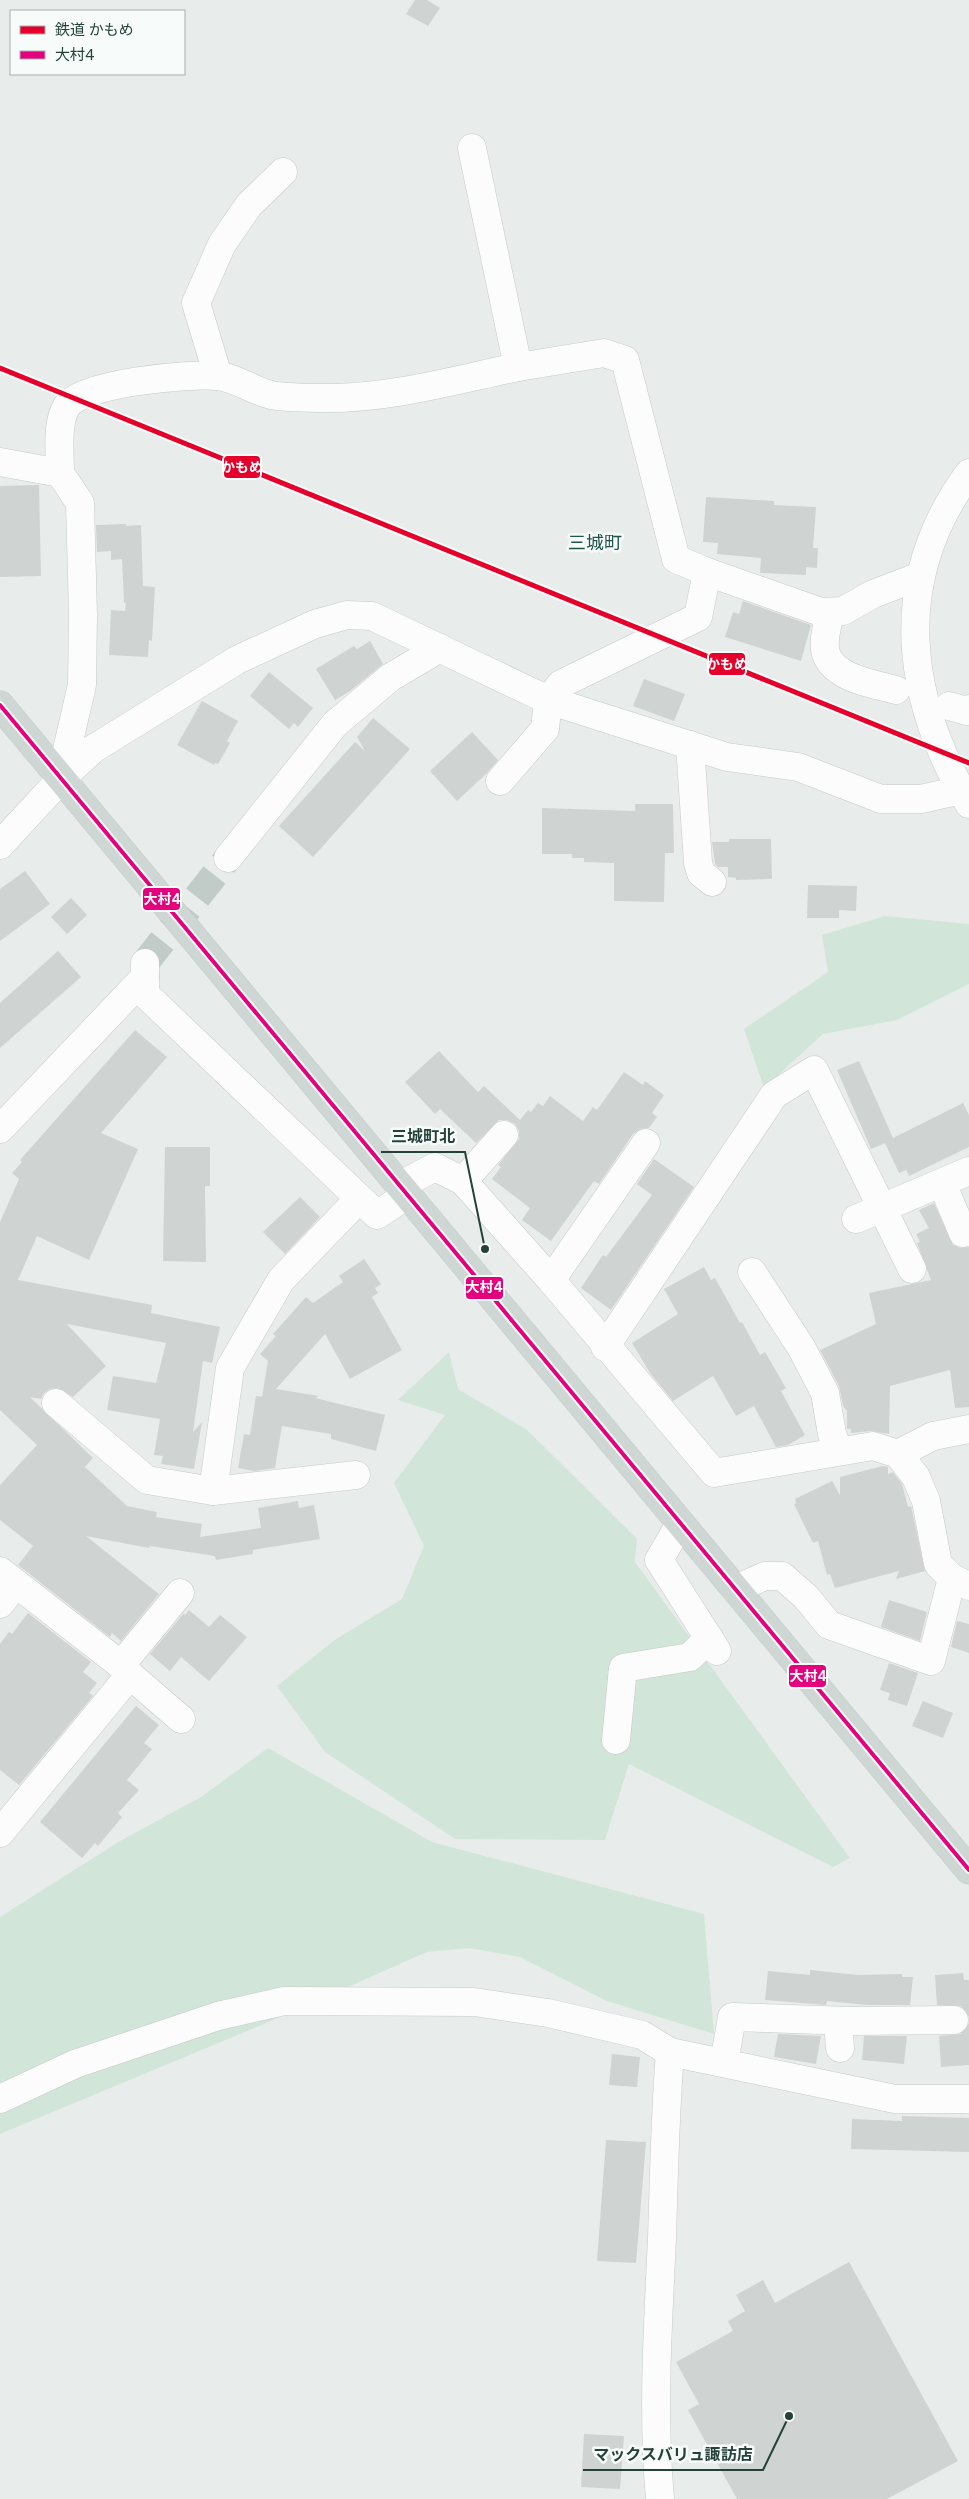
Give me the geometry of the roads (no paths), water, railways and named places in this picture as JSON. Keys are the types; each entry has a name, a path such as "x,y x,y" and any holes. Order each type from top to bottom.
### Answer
{"main road":[{"path":"0,705 60,780 969,1870"}],"street":[{"path":"472,148 518,367"},
{"path":"218,376 196,304 222,244 249,205 283,172"},
{"path":"60,780 82,685 80,503 60,473 62,422 68,405 82,395 97,390 159,378 218,376 271,395 327,398 383,395 518,367 604,353 625,360 676,559 707,572 821,612 843,611 873,594 920,576"},
{"path":"0,462 60,473"},
{"path":"0,845 60,780 93,749 237,660 315,624 347,615 372,616 548,700 727,757 798,768 881,799 965,797 935,738 922,695 916,657 920,576 935,529 969,473"},
{"path":"500,781 545,729 548,700 561,684 698,617 707,572"},
{"path":"830,612 825,639 826,654 833,664 849,676 896,690"},
{"path":"228,858 335,724 391,677 440,648"},
{"path":"690,745 698,863 701,873 712,882"},
{"path":"0,1128 146,970 145,994 377,1216 403,1191 435,1167 463,1181 551,1280 605,1347 714,1473 873,1446 898,1454 916,1477 926,1501 938,1564 960,1582 931,1660 829,1624 806,1597 782,1576 765,1576 735,1589"},
{"path":"605,1347 774,1095 814,1070 912,1269"},
{"path":"463,1181 504,1135"},
{"path":"551,1280 646,1143"},
{"path":"856,1219 969,1171"},
{"path":"942,1183 963,1233"},
{"path":"213,1491 230,1368 282,1280 359,1198"},
{"path":"752,1272 801,1347 825,1392 832,1434 839,1451"},
{"path":"56,1403 147,1480 213,1491 356,1475"},
{"path":"898,1454 933,1436 969,1429"},
{"path":"616,1740 623,1668 690,1657 713,1644 659,1560 680,1524"},
{"path":"5,1586 126,1670 182,1719"},
{"path":"0,1833 126,1670 180,1593"},
{"path":"0,2099 75,2064 218,2016 284,2001 474,2002 548,2013 642,2035 670,2052 895,2099 969,2099"},
{"path":"724,2062 732,2017 839,2034 954,2020"},
{"path":"660,2499 656,2456 658,2314 664,2125 670,2052"}],"tunnel":[{"path":"145,963 228,858"}],"rail line":[{"name":"かもめ","path":"0,368 969,763"}],"place":[{"name":"三城町北","path":"485,1249"},
{"name":"マックスバリュ諏訪店","path":"789,2416"}],"district":[{"name":"三城町","path":"595,542"}]}
